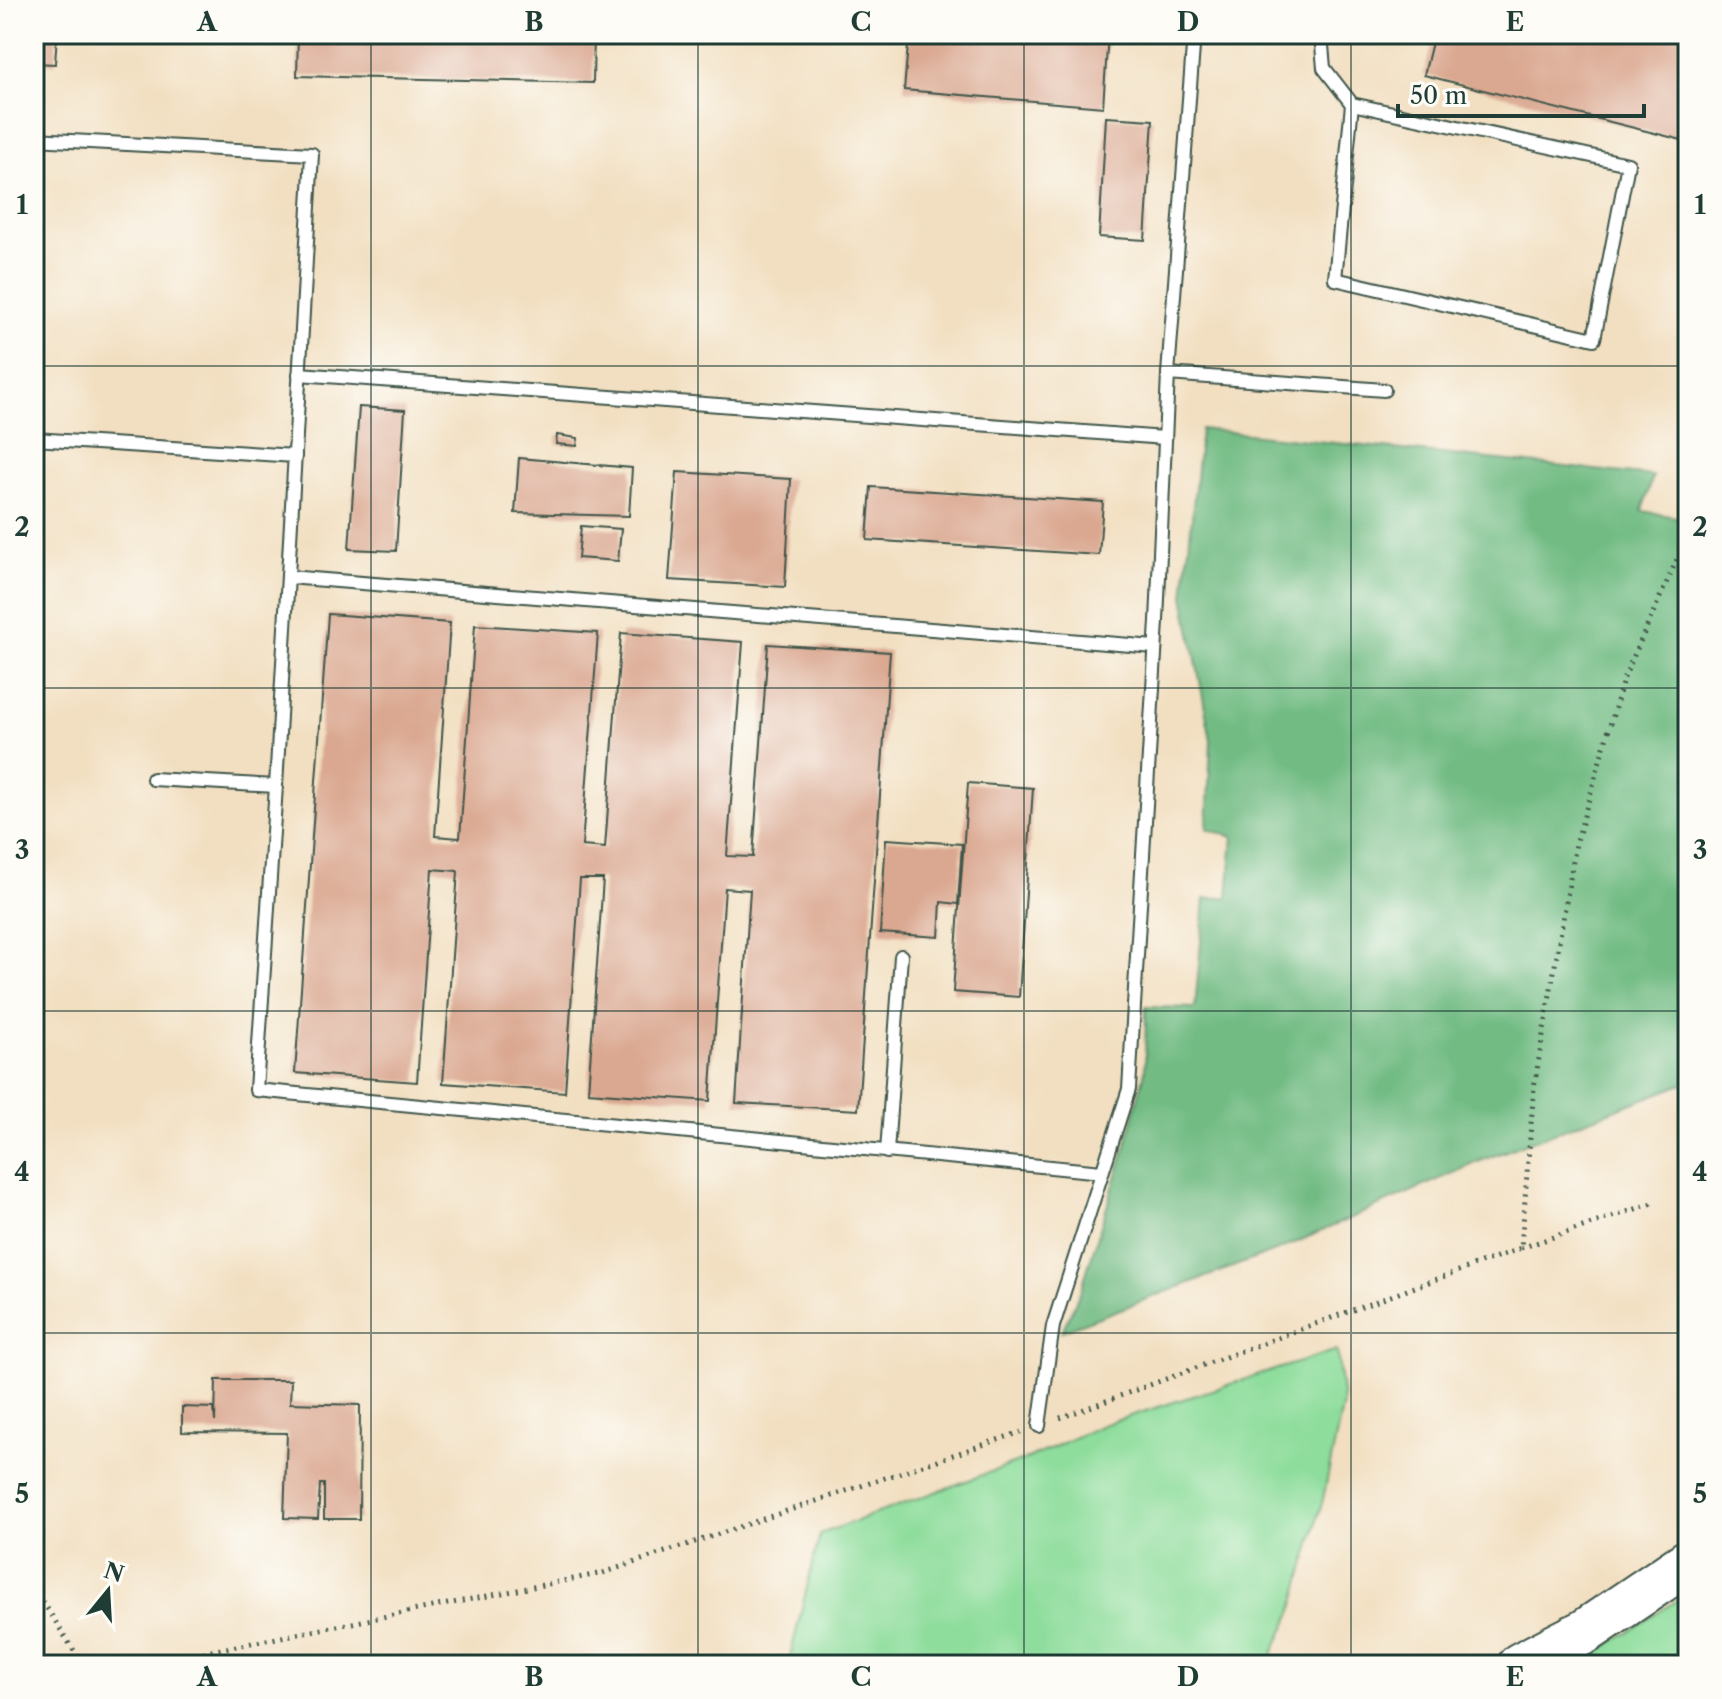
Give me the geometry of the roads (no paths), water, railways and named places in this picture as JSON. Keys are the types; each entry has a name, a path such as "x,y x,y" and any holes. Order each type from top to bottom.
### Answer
{"highway":[{"path":"1520,1665 1586,1631 1688,1562"}],"lane":[{"path":"1039,1426 1053,1326 1129,1089 1168,374 1194,34"},
{"path":"1321,34 1324,68 1352,104 1628,164 1594,339 1335,279 1352,104"},
{"path":"34,139 312,154 256,1090 1102,1172"},
{"path":"299,374 1165,438"},
{"path":"1168,374 1384,390"},
{"path":"34,439 295,456"},
{"path":"288,577 1155,647"},
{"path":"153,779 276,786"},
{"path":"887,1152 901,956"}]}
